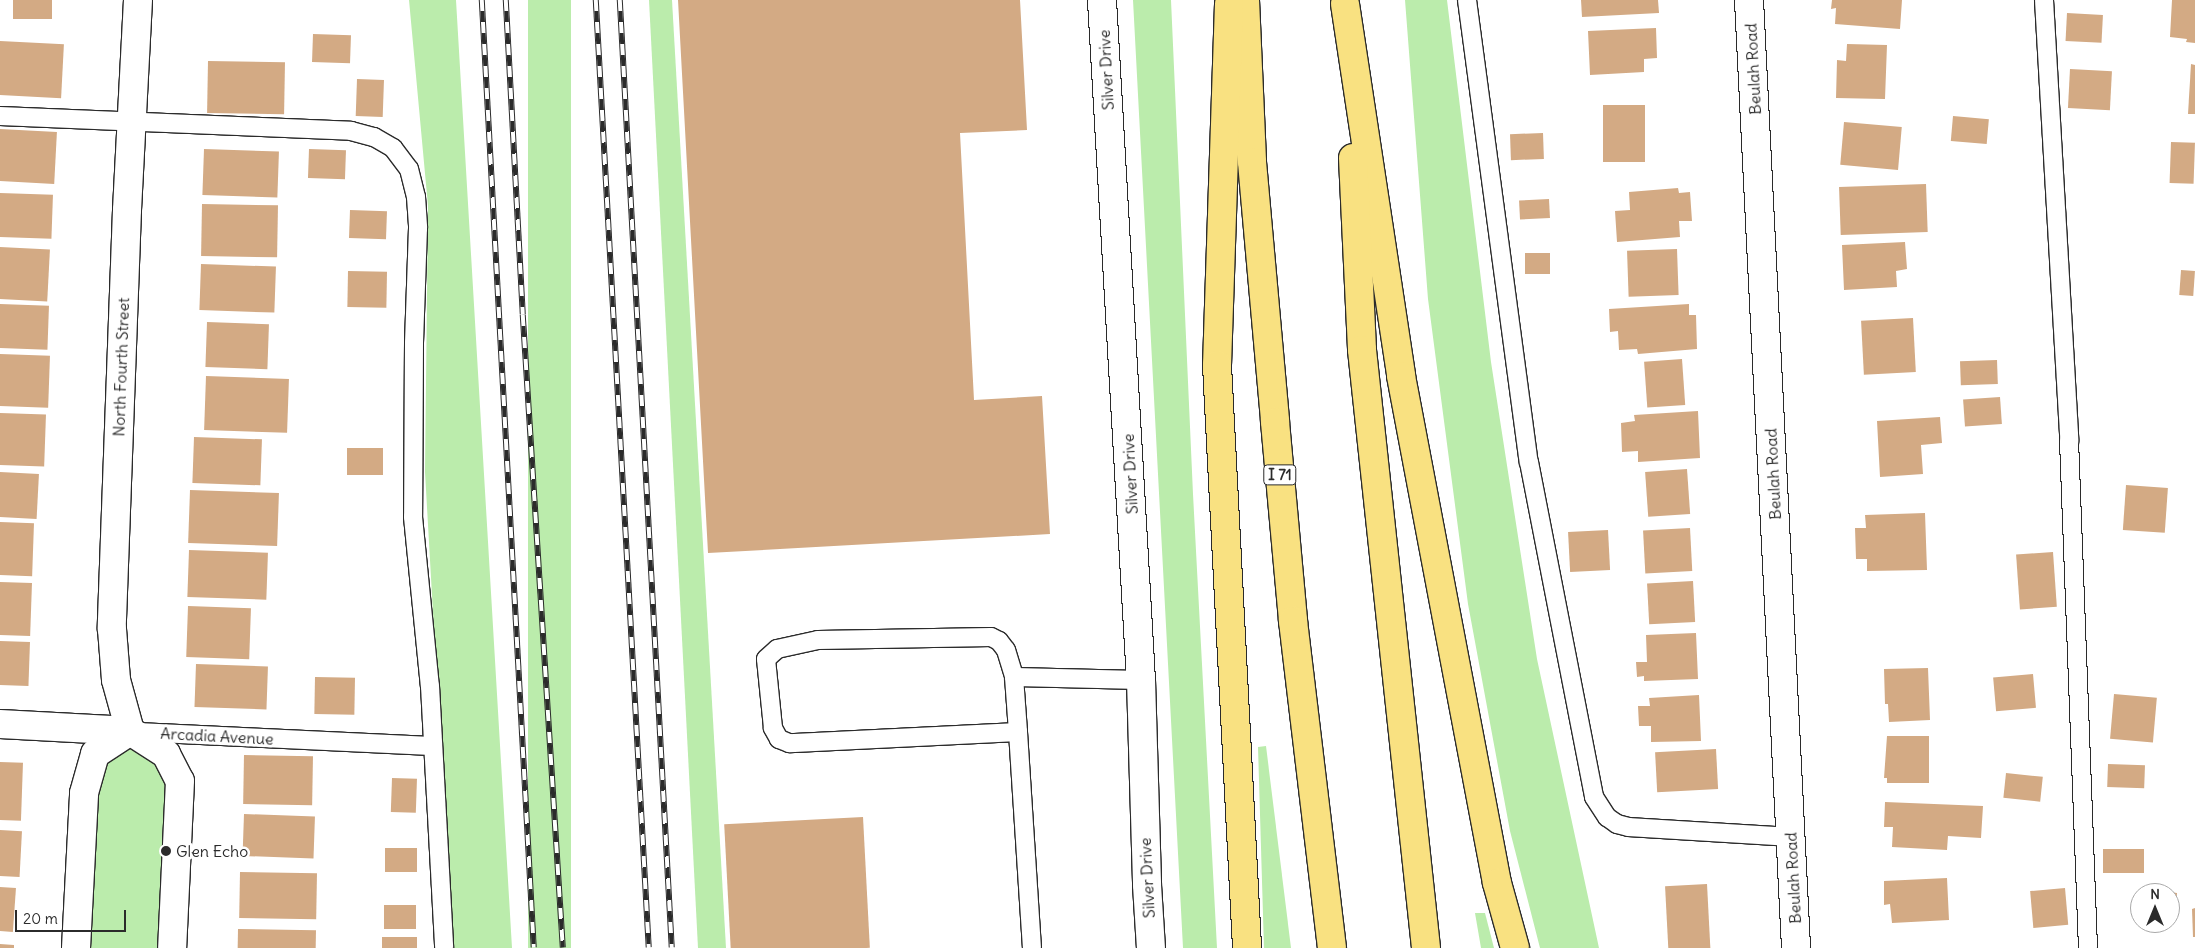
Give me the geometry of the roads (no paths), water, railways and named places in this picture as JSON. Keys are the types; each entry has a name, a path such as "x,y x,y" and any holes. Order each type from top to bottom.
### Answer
{"highway":[{"path":"1229,0 1217,365 1247,948"},
{"name":"I 71","path":"1245,0 1252,162 1293,621 1332,948"},
{"path":"1345,2 1362,350 1426,948"},
{"path":"1345,2 1402,376 1497,883 1515,948"}],"street":[{"name":"North Fourth Street","path":"130,731 116,680 112,629 131,122 138,0"},
{"name":"Silver Drive","path":"1102,0 1141,680 1146,885 1151,948"},
{"name":"Beulah Road","path":"1749,0 1796,948"},
{"name":"Arcadia Avenue","path":"0,724 130,731"},
{"path":"76,948 84,793 95,754 130,731 166,754 180,781 172,948"}],"lane":[{"path":"1468,0 1529,462 1594,797 1607,817 1617,824 1629,827 1791,837"},
{"path":"2044,0 2069,440 2088,948"},
{"path":"0,116 351,131 374,137 394,148 409,169 416,197 418,228 414,343 413,517 430,686 444,948"},
{"path":"1018,732 789,743 779,739 773,728 766,659 777,649 818,640 991,637 999,641 1006,650 1014,677 1018,732 1032,948"},
{"path":"1014,677 1141,680"},
{"name":"Arcadia Avenue","path":"130,731 433,746"}],"railway":[{"path":"482,0 534,948"},
{"path":"506,0 523,315 563,948"},
{"path":"596,0 649,948"},
{"path":"620,0 672,948"}],"place":[{"name":"Glen Echo","path":"166,851"}]}
